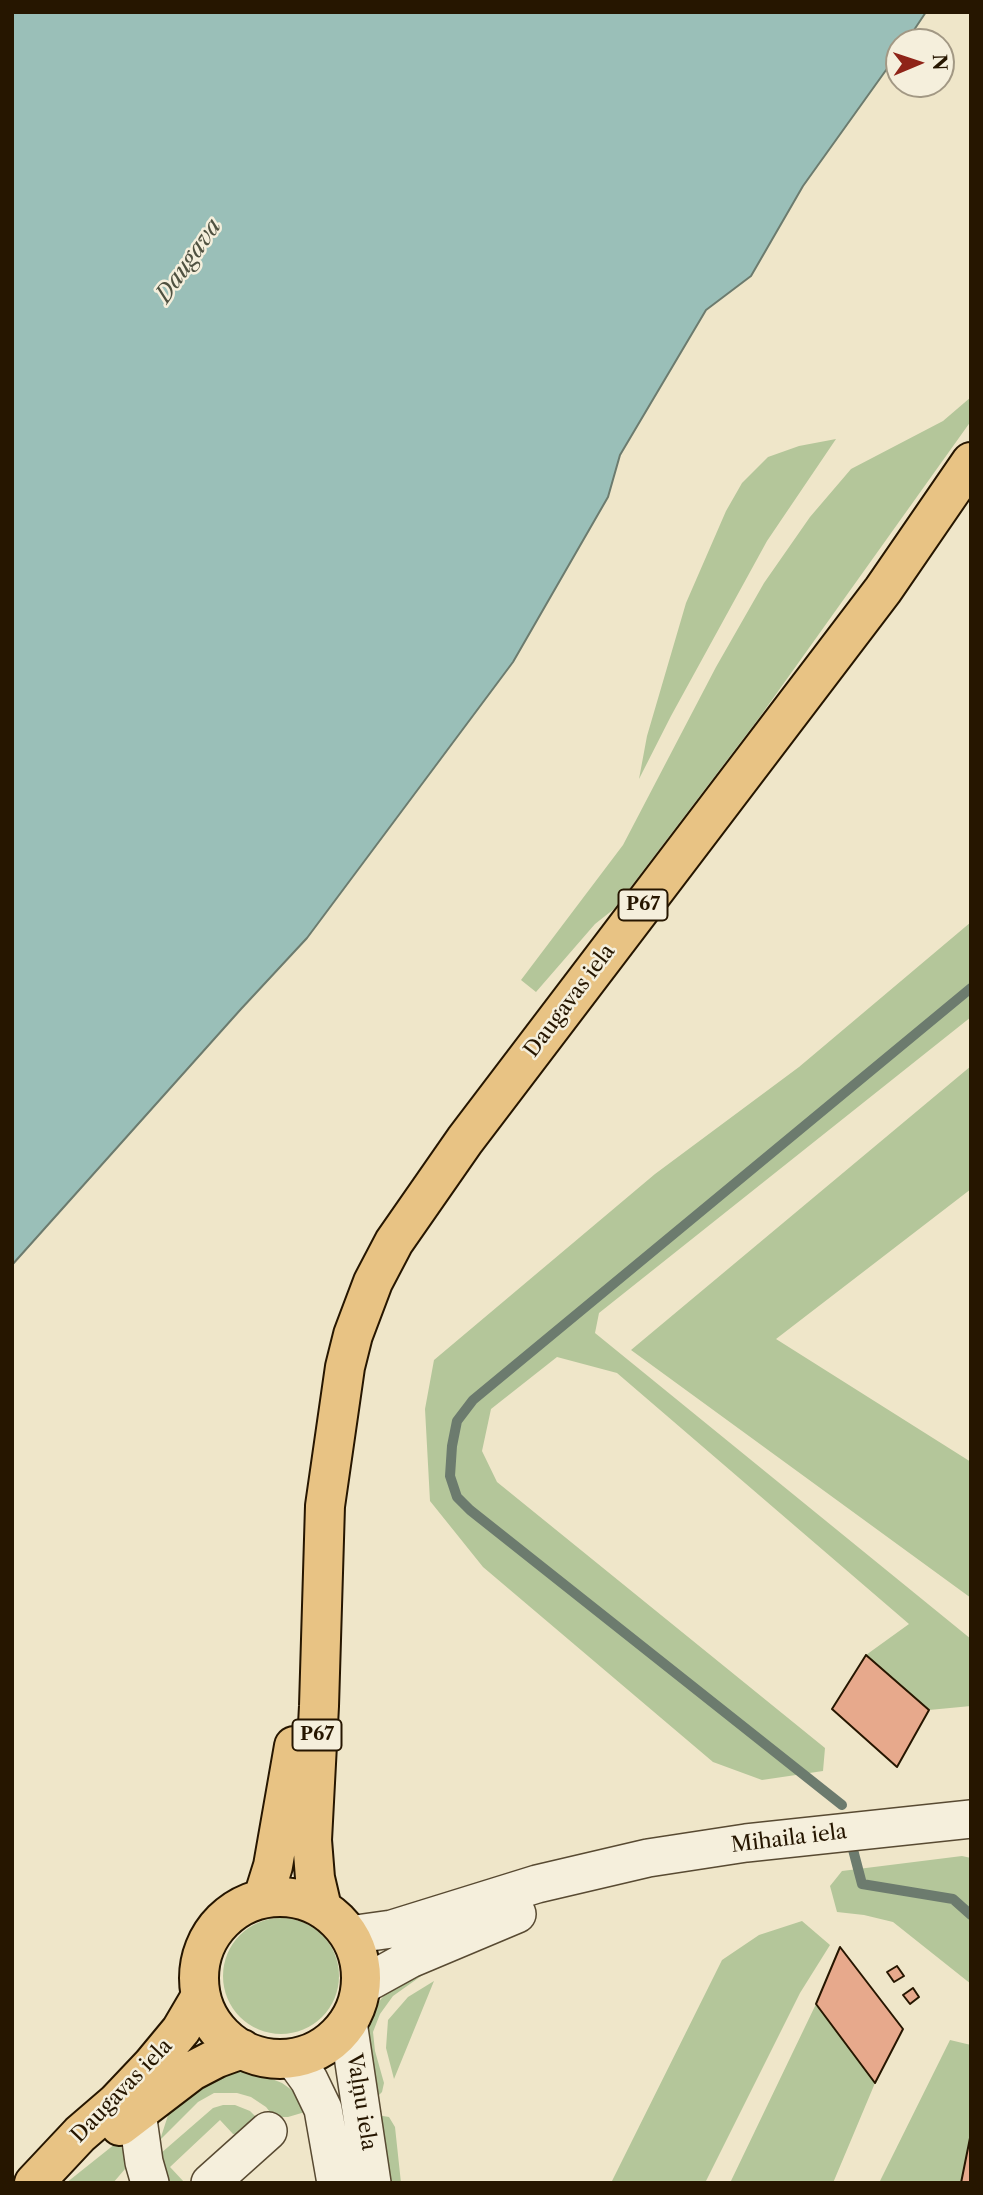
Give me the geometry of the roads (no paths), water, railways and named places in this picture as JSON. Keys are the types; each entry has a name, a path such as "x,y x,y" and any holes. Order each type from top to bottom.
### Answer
{"main road":[{"name":"Daugavas iela","path":"322,1908 314,1878 312,1840 325,1506 345,1367 362,1308 394,1242 464,1140 883,590 971,462"},
{"name":"Daugavas iela","path":"264,1898 274,1866 285,1805 322,1561"},
{"path":"264,1898 294,1898 322,1908 340,1923 349,1935 360,1963 361,1986 356,2008 348,2022 328,2044 308,2054 270,2059 242,2049 223,2036 213,2024 201,1996 200,1966 210,1937 224,1919 236,1910 264,1898"},
{"name":"Daugavas iela","path":"35,2182 80,2134 116,2103 152,2065 181,2030 201,1996"},
{"name":"Daugavas iela","path":"35,2182 101,2140 192,2071 242,2049"}],"street":[{"name":"Mihaila iela","path":"349,1935 392,1929 537,1884 648,1858 746,1843 971,1819"},
{"name":"Mihaila iela","path":"361,1986 410,1959 530,1908 609,1869"},
{"name":"Vaļņu iela","path":"348,2022 372,2183"},
{"name":"Vaļņu iela","path":"293,2058 309,2080 323,2109 336,2183"},
{"path":"138,2112 144,2162 150,2183"},
{"path":"210,2183 268,2131"}],"water":[{"name":"Daugava","path":"12,12 926,12 915,28 885,28 885,72 803,186 751,276 706,310 620,455 608,497 513,662 307,938 12,1265"}],"waterway":[{"path":"842,1805 470,1510 457,1497 450,1476 452,1446 457,1421 473,1400 971,988"},
{"path":"851,1842 862,1884 953,1899 971,1915"}]}
